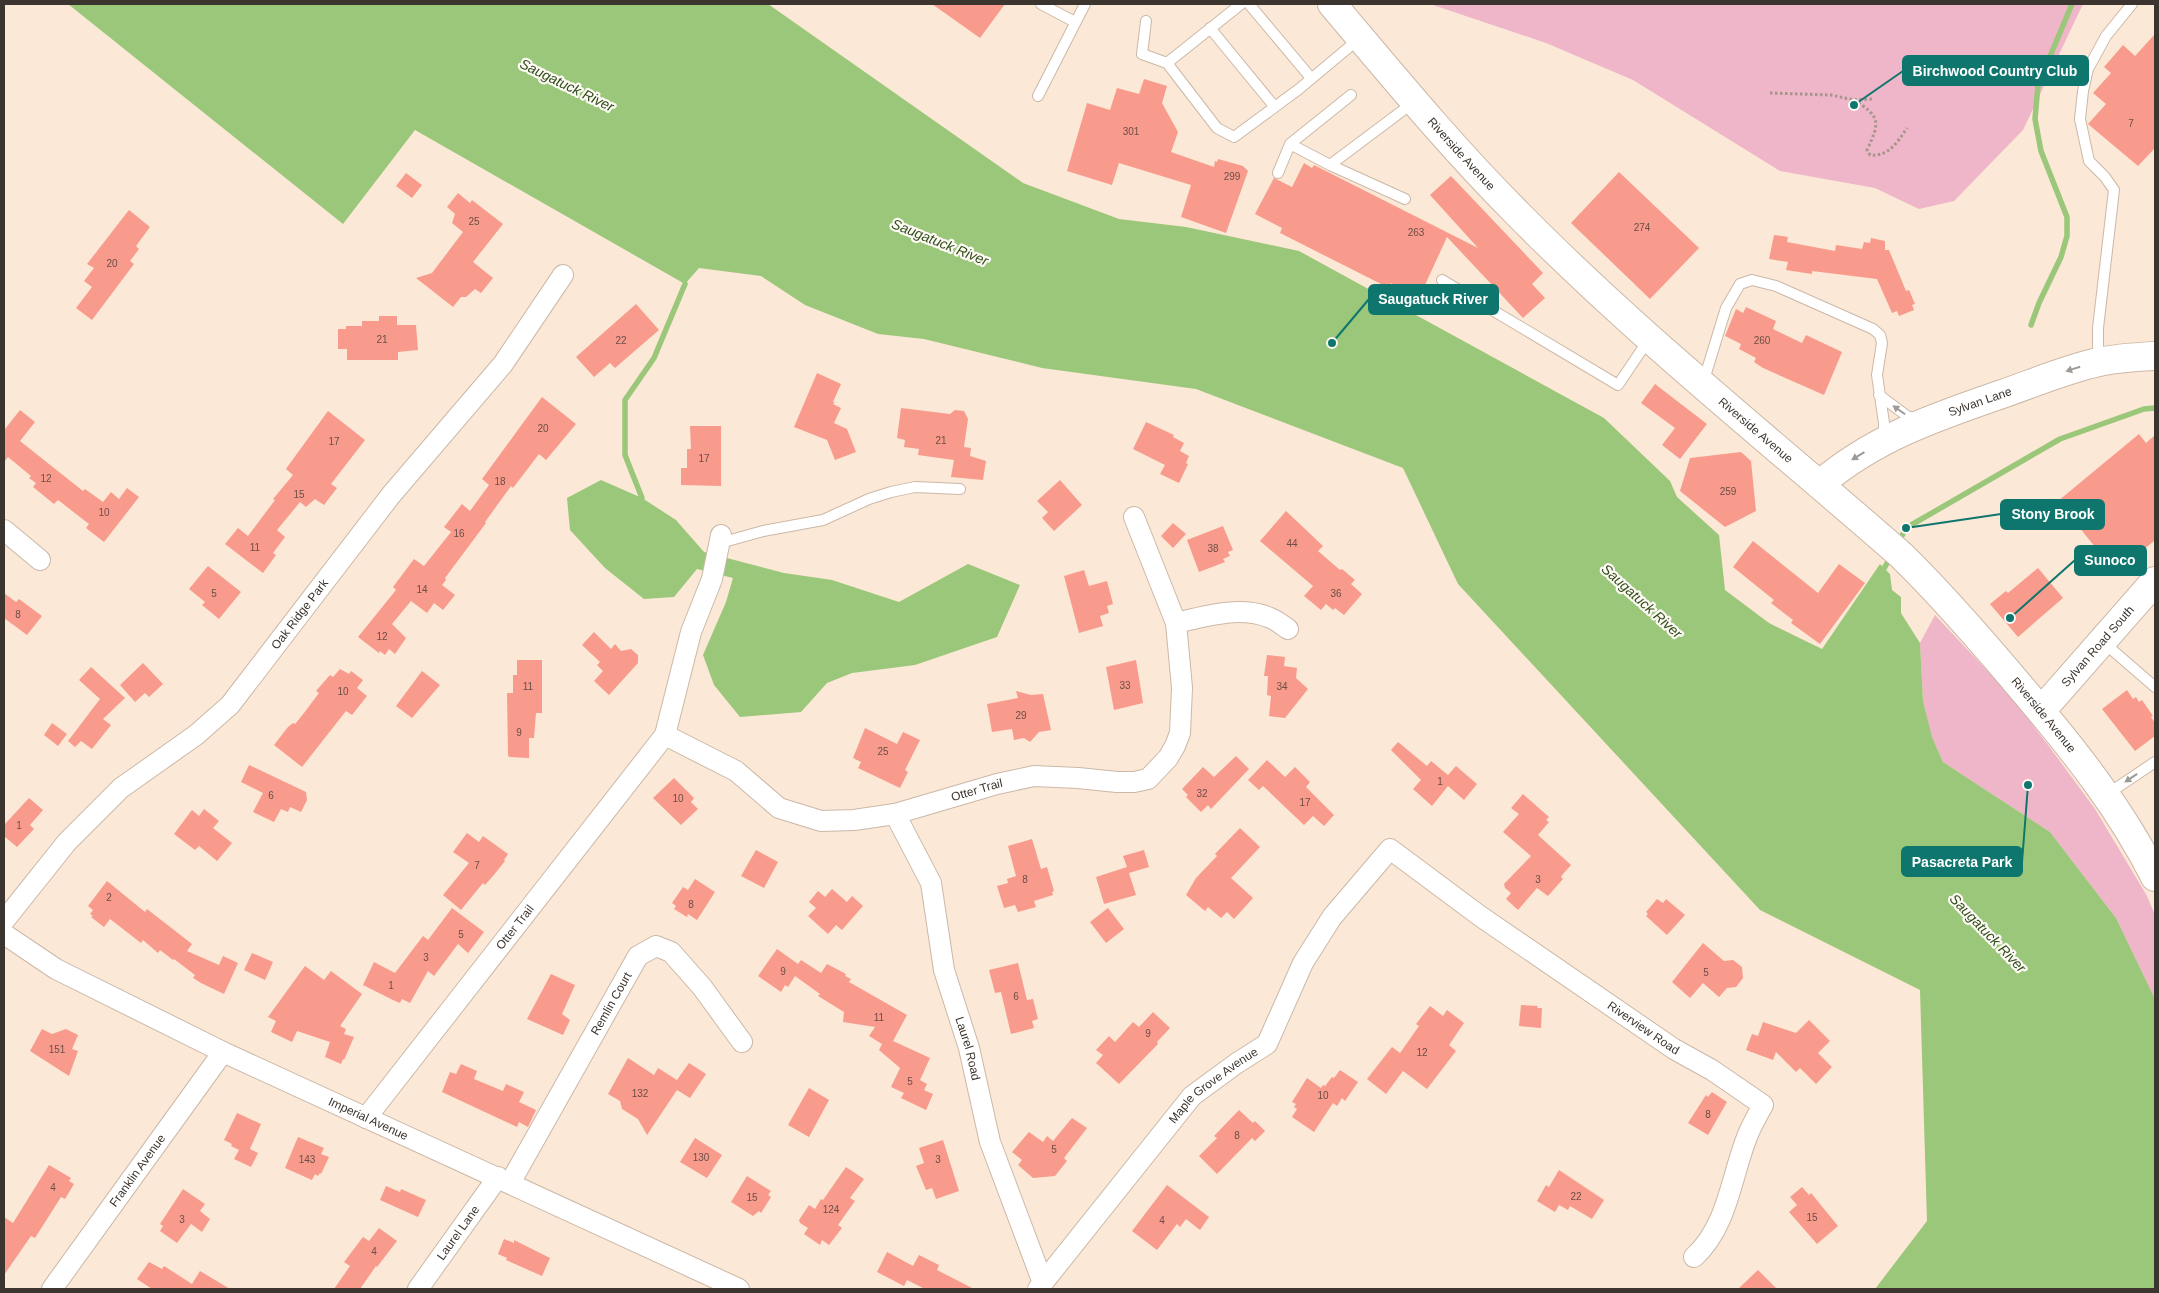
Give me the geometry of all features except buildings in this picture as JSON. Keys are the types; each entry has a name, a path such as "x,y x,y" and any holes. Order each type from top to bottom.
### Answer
{"main road":[{"name":"Riverside Avenue","path":"1332,4 1415,102 1518,214 1650,338 1894,550 1965,622 2041,711 2106,794 2155,878"},
{"name":"Sylvan Lane","path":"1820,484 1842,466 1884,440 1923,422 2056,374 2098,362 2155,356"},
{"name":"Sylvan Road South","path":"2041,711 2155,581"}],"street":[{"name":"Oak Ridge Park","path":"4,921 66,842 121,788 196,735 230,705 391,495 503,364 563,275"},
{"name":"Otter Trail","path":"665,735 736,771 779,808 821,821 854,820 894,814 997,784 1034,776 1117,782 1134,782 1148,779 1168,758 1180,733 1182,688 1176,623 1134,517"},
{"path":"4,530 40,560"},
{"name":"Otter Trail","path":"366,1118 665,735 692,632 712,579 721,539"},
{"path":"1176,623 1219,613 1250,613 1270,617 1288,630"},
{"name":"Laurel Road","path":"894,814 930,883 944,970 969,1048 990,1142 1040,1286"},
{"name":"Maple Grove Avenue","path":"1040,1286 1192,1096 1267,1044 1303,963 1332,917 1390,849"},
{"name":"Riverview Road","path":"1390,849 1480,916 1674,1049 1712,1070 1762,1105 1748,1133 1726,1202 1712,1236 1706,1247 1694,1257"},
{"name":"Imperial Avenue","path":"4,934 56,969 223,1052 739,1289"},
{"name":"Remlin Court","path":"504,1180 638,956 656,946 671,952 702,987 742,1042"},
{"name":"Franklin Avenue","path":"52,1289 223,1052"},
{"name":"Laurel Lane","path":"418,1289 504,1180"}],"lane":[{"path":"1041,4 1075,22"},
{"path":"1038,96 1085,4"},
{"path":"1167,62 1241,4"},
{"path":"1249,4 1311,78"},
{"path":"2098,362 2098,320 2114,190 2105,177 2089,161 2080,119 2082,91 2088,69 2106,36 2132,4"},
{"path":"1146,21 1142,54 1167,62 1217,128 1234,137 1360,38"},
{"path":"1210,28 1274,106"},
{"path":"1278,174 1290,144 1350,95"},
{"path":"1330,165 1415,102"},
{"path":"1290,144 1330,165 1405,199"},
{"path":"1442,280 1618,385 1650,338"},
{"path":"1703,384 1726,308 1740,284 1752,280 1776,286 1873,329 1880,334 1882,343 1878,375 1884,423 1884,440"},
{"path":"1879,395 1907,416 1923,422"},
{"path":"721,539 823,520 869,499 891,492 916,488 960,489"},
{"path":"2102,641 2155,687"},
{"path":"2106,794 2155,762"}],"path":[{"path":"1770,93 1831,95 1854,100 1873,99"},
{"path":"1854,100 1876,116 1878,124 1867,150 1870,155 1879,156 1886,153 1907,128"}],"shaded area":[{"path":"1430,4 2083,4 2023,130 1954,201 1919,209 1875,188 1780,171 1633,80 1546,43"},
{"path":"1935,615 2008,693 2051,749 2095,809 2147,896 2155,915 2155,999 2116,918 2050,832 1943,762 1931,735 1923,701 1920,643"}],"water":[{"path":"68,4 768,4 1023,183 1119,219 1186,227 1299,251 1604,418 1670,481 1677,497 1719,535 1725,590 1769,623 1822,649 1880,564 1890,574 1892,590 1901,597 1901,613 1920,643 1923,701 1932,737 1943,762 2050,832 2116,918 2155,999 2155,1289 1875,1289 1927,1221 1920,990 1760,910 1458,584 1403,468 1196,389 1042,368 924,339 878,334 805,305 761,276 699,268 685,284 415,130 343,224"},
{"path":"601,480 642,498 676,520 704,552 784,573 832,580 899,602 968,564 1020,585 997,637 915,665 852,673 827,683 801,712 740,717 714,685 703,655 726,602 733,578 697,569 674,597 644,599 605,568 570,530 567,498"}],"waterway":[{"path":"2031,325 2039,303 2061,257 2067,236 2067,217 2041,151 2035,119 2038,85 2072,4"},
{"path":"642,498 625,455 625,400 654,358 685,284"},
{"path":"1898,543 1906,528 2060,439 2144,409 2155,408"},
{"path":"1881,574 1891,556"}],"place":[{"name":"Birchwood Country Club","path":"1854,105"},
{"name":"Saugatuck River","path":"1332,343"},
{"name":"Stony Brook","path":"1906,528"},
{"name":"Sunoco","path":"2010,618"},
{"name":"Pasacreta Park","path":"2028,785"}]}
